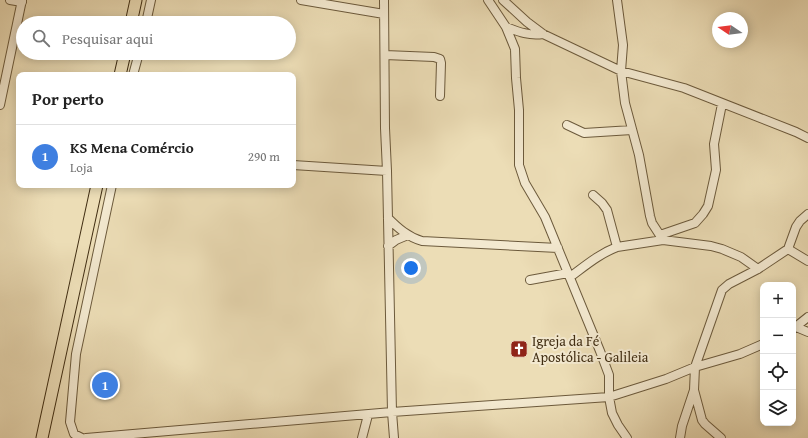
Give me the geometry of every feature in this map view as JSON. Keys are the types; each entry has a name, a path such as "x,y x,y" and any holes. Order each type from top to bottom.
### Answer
{"main road":[{"path":"133,16 136,0"},
{"path":"121,72 123,60"},
{"path":"42,438 96,188"}],"street":[{"path":"10,0 22,1 19,16"},
{"path":"148,16 151,0"},
{"path":"301,0 384,14"},
{"path":"384,0 385,128 392,412 394,438"},
{"path":"488,0 506,27 515,49 519,110 519,165 525,183 545,217 609,375 609,397 612,413 627,438"},
{"path":"503,0 527,22 543,34 621,71 684,88 808,138"},
{"path":"617,0 622,45 621,71 624,103 639,155 652,223 661,238 722,249 741,258 758,269"},
{"path":"506,27 525,34 543,34"},
{"path":"0,105 16,29"},
{"path":"384,55 434,57 440,59 440,96"},
{"path":"134,72 137,60"},
{"path":"530,280 569,275 597,256 617,247 661,238 694,223 703,214 708,206 716,170 714,144 722,104"},
{"path":"568,125 584,133 632,130"},
{"path":"296,165 387,171"},
{"path":"82,438 74,434 70,422 76,354 106,205 111,188"},
{"path":"593,195 607,210 617,247"},
{"path":"680,438 694,390 695,368 722,290 729,284 758,269 788,249 796,227 808,214"},
{"path":"388,218 408,235 414,239 422,241 558,248"},
{"path":"388,246 396,240 408,235"},
{"path":"788,249 808,261"},
{"path":"796,327 808,318"},
{"path":"796,328 808,332"},
{"path":"86,438 392,412 609,397 740,354 760,345"},
{"path":"61,352 76,354"},
{"path":"694,390 702,420 721,438"},
{"path":"362,438 368,415"}],"place":[{"name":"Igreja da Fé Apostólica - Galileia","path":"519,349"},
{"name":"KS Mena Comércio","path":"105,385"}]}
